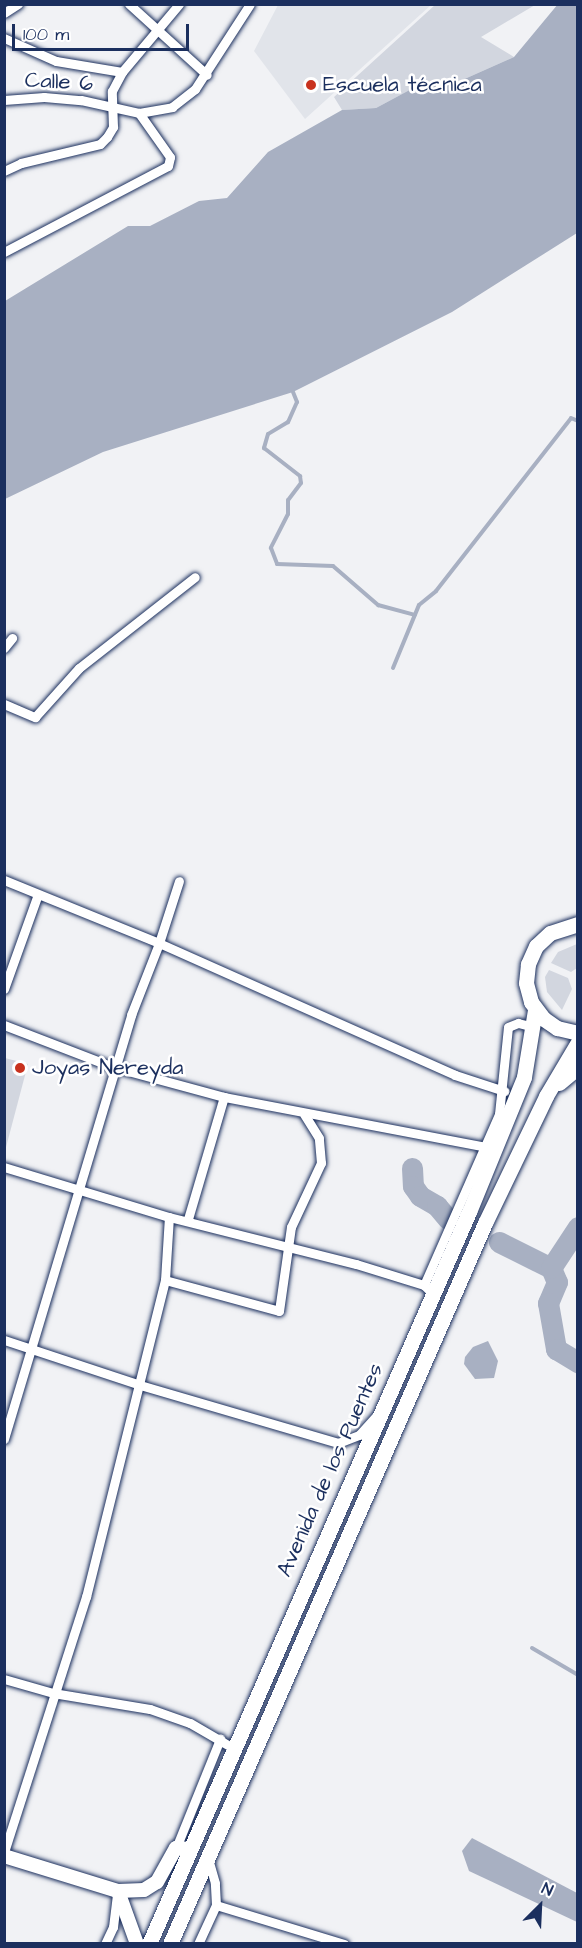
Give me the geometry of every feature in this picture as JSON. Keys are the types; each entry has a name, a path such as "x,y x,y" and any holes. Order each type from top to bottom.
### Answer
{"main road":[{"path":"578,914 543,939 528,964 526,983 536,1010 557,1028 578,1033"},
{"path":"559,928 578,924"},
{"name":"Avenida de los Puentes","path":"149,1944 183,1849 233,1748 381,1410 428,1289 524,1077 536,1010"},
{"name":"Avenida de los Puentes","path":"170,1944 485,1223 546,1096 578,1042"},
{"path":"546,1096 578,1067"}],"street":[{"path":"4,13 18,4"},
{"path":"129,4 207,75"},
{"path":"4,171 21,163 100,144 113,127 112,91 122,72 179,4"},
{"path":"5,251 165,169 170,157 139,112 172,107 195,89 207,75 250,4"},
{"path":"4,38 56,61 122,72"},
{"name":"Calle 6","path":"4,100 44,97 111,105 139,112"},
{"path":"4,704 35,717 79,668 195,577"},
{"path":"4,648 12,638"},
{"path":"4,880 38,897 80,909 159,943 455,1075 504,1091"},
{"path":"4,1439 78,1190 118,1068 131,1015 159,943 179,881"},
{"path":"4,989 38,897"},
{"path":"4,1167 169,1217 188,1219 288,1245 428,1289 485,1148 504,1091 508,1027 518,1023 534,1027"},
{"path":"4,1025 118,1068 225,1097 485,1148"},
{"path":"188,1219 225,1097"},
{"path":"165,1280 275,1313 280,1307 291,1227 321,1163 319,1138 304,1114"},
{"path":"169,1217 165,1280 86,1598 53,1693 4,1854 118,1891 152,1887 183,1849 220,1739"},
{"path":"4,1340 31,1346 74,1365 339,1443 358,1435 381,1410"},
{"path":"4,1678 53,1693 150,1709 190,1723 233,1748"},
{"path":"198,1944 216,1905 215,1882 208,1857"},
{"path":"105,1944 112,1928 118,1891"},
{"path":"118,1891 137,1944"},
{"path":"216,1905 344,1944"}],"shaded area":[{"name":"Escuela técnica","path":"278,5 431,5 305,119 254,51"},
{"path":"435,5 535,5 481,37 514,57 460,81 417,86 376,108 342,110 334,97"},
{"path":"577,944 577,968 571,972 551,963 558,952"},
{"path":"549,970 568,978 572,989 562,1010 547,992 545,977"},
{"path":"4,1058 28,1064 5,1151"}],"water":[{"path":"558,4 577,5 577,233 452,312 293,392 103,452 5,499 5,301 128,226 150,226 199,201 227,198 268,152 342,110 376,108 417,86 460,81 514,57"},
{"path":"488,1341 498,1361 494,1378 475,1379 464,1364 465,1357 473,1347"},
{"path":"472,1838 577,1893 577,1922 469,1871 462,1851"}],"waterway":[{"path":"293,392 297,402 288,422 268,434 264,448 300,476 301,483 288,500 288,514 271,548 277,564 333,566 378,605 415,615"},
{"path":"393,668 419,605 436,591 571,418 578,421"},
{"path":"412,1168 413,1186 420,1196 437,1206 448,1219"},
{"path":"551,1268 578,1227"},
{"path":"499,1242 551,1268 557,1282 548,1303 556,1349 578,1362"},
{"path":"532,1648 578,1675"}],"place":[{"name":"Escuela técnica","path":"311,85"},
{"name":"Joyas Nereyda","path":"20,1068"}]}
